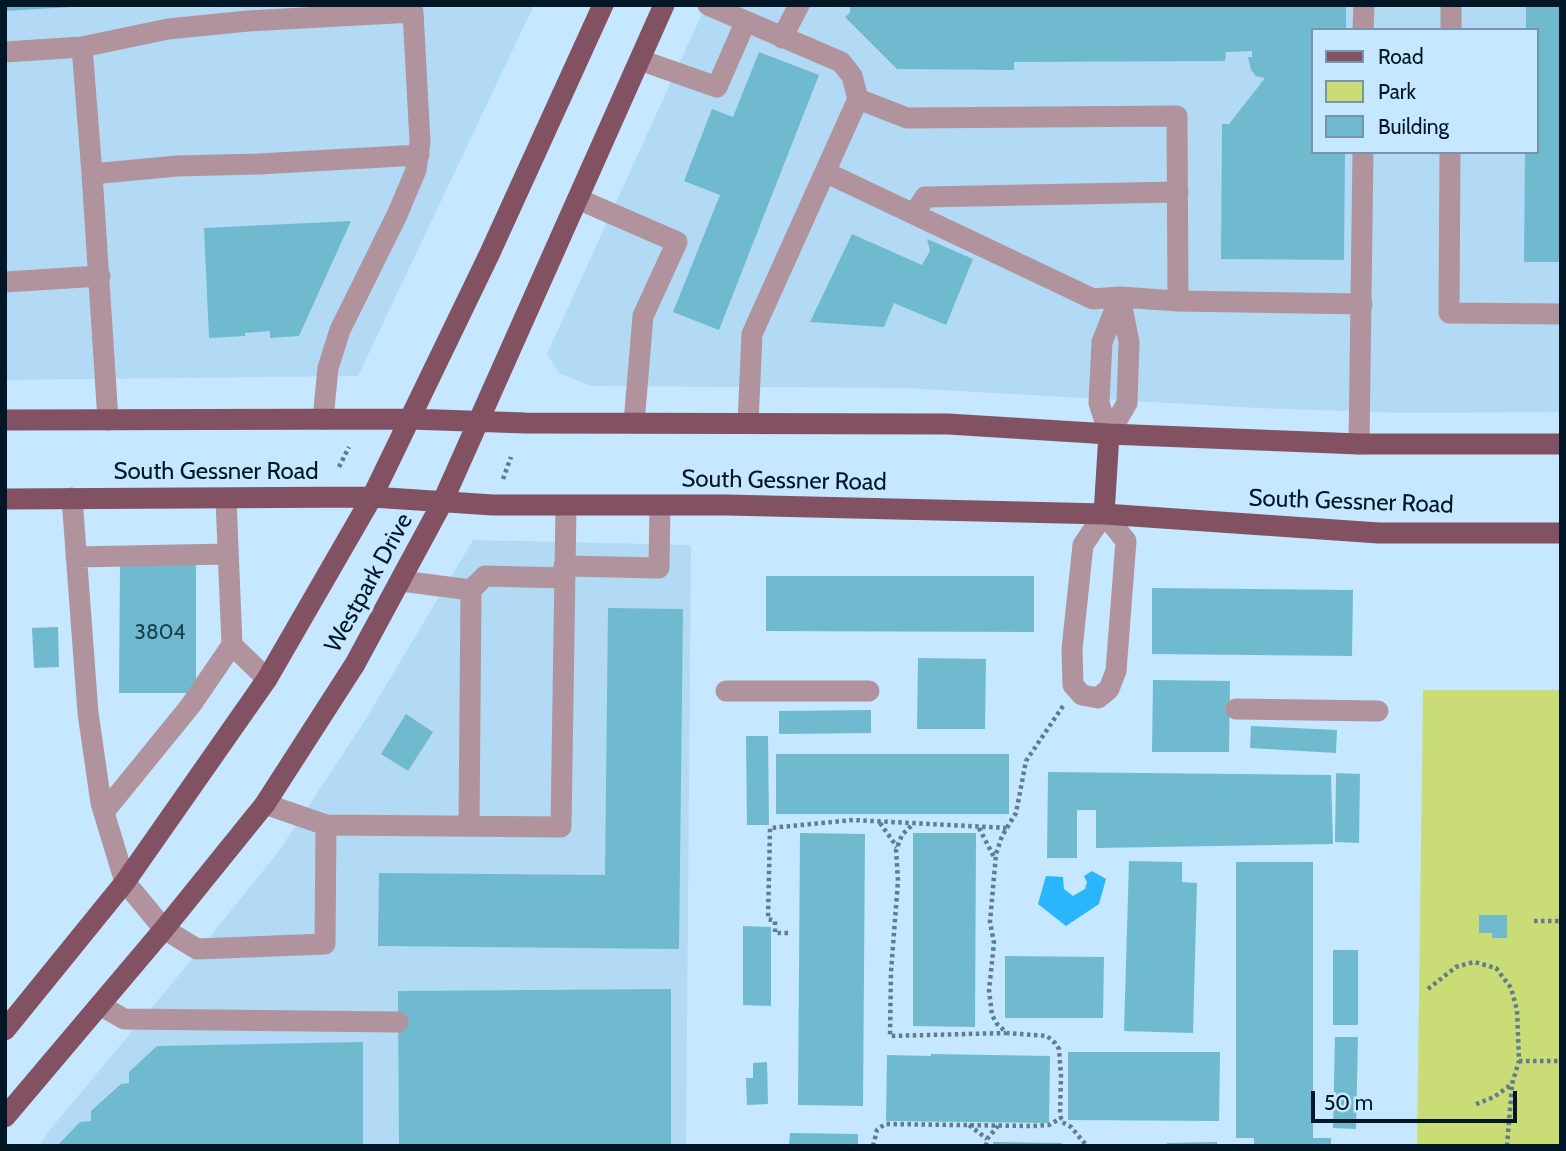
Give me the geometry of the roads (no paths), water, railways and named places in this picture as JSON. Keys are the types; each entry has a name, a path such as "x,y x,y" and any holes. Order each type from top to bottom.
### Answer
{"main road":[{"name":"Westpark Drive","path":"5,1030 125,881 267,679 372,497 489,255 603,5"},
{"name":"Westpark Drive","path":"5,1116 164,929 265,804 355,664 442,503 664,5"},
{"path":"5,420 410,419 948,424 1359,443 1561,444"},
{"path":"1104,514 1109,433"},
{"name":"South Gessner Road","path":"5,499 372,497 442,503 566,506 1104,514 1379,533 1561,533"}],"lane":[{"path":"708,5 841,62 852,76 858,99 752,334 748,423"},
{"path":"782,38 799,5"},
{"path":"1363,28 1364,5"},
{"path":"1451,5 1451,28"},
{"path":"5,52 82,47 168,29 248,21 413,12 419,155 402,205 340,330 328,368 323,419"},
{"path":"640,60 717,88 745,23"},
{"path":"82,47 108,420"},
{"path":"858,99 907,118 1177,116 1178,301"},
{"path":"1359,443 1363,154"},
{"path":"1450,154 1449,313 1561,314"},
{"path":"92,174 177,166 419,155"},
{"path":"825,172 1093,299 1120,297 1178,301 1362,304"},
{"path":"914,214 925,197 1178,192"},
{"path":"578,198 677,242 643,316 634,423"},
{"path":"5,282 100,276"},
{"path":"1109,433 1099,402 1102,342 1120,297"},
{"path":"72,498 88,713 101,803 125,881 164,929 197,949 325,944 326,825"},
{"path":"104,812 191,705 233,645 226,499"},
{"path":"265,804 326,825 561,827 566,506"},
{"path":"469,826 471,590 485,576 659,568 660,506"},
{"path":"1104,514 1126,541 1116,671 1109,689 1098,698 1082,695 1073,685 1072,649 1083,545 1104,514"},
{"path":"76,557 228,554"},
{"path":"401,581 471,590"},
{"path":"233,645 267,679"},
{"path":"726,691 869,691"},
{"path":"1236,709 1378,710"},
{"path":"100,1005 124,1019 398,1022"}],"water":[{"path":"1092,871 1106,879 1099,904 1066,926 1038,904 1046,876 1063,877 1064,889 1073,896 1085,889 1087,882 1084,876"}]}
